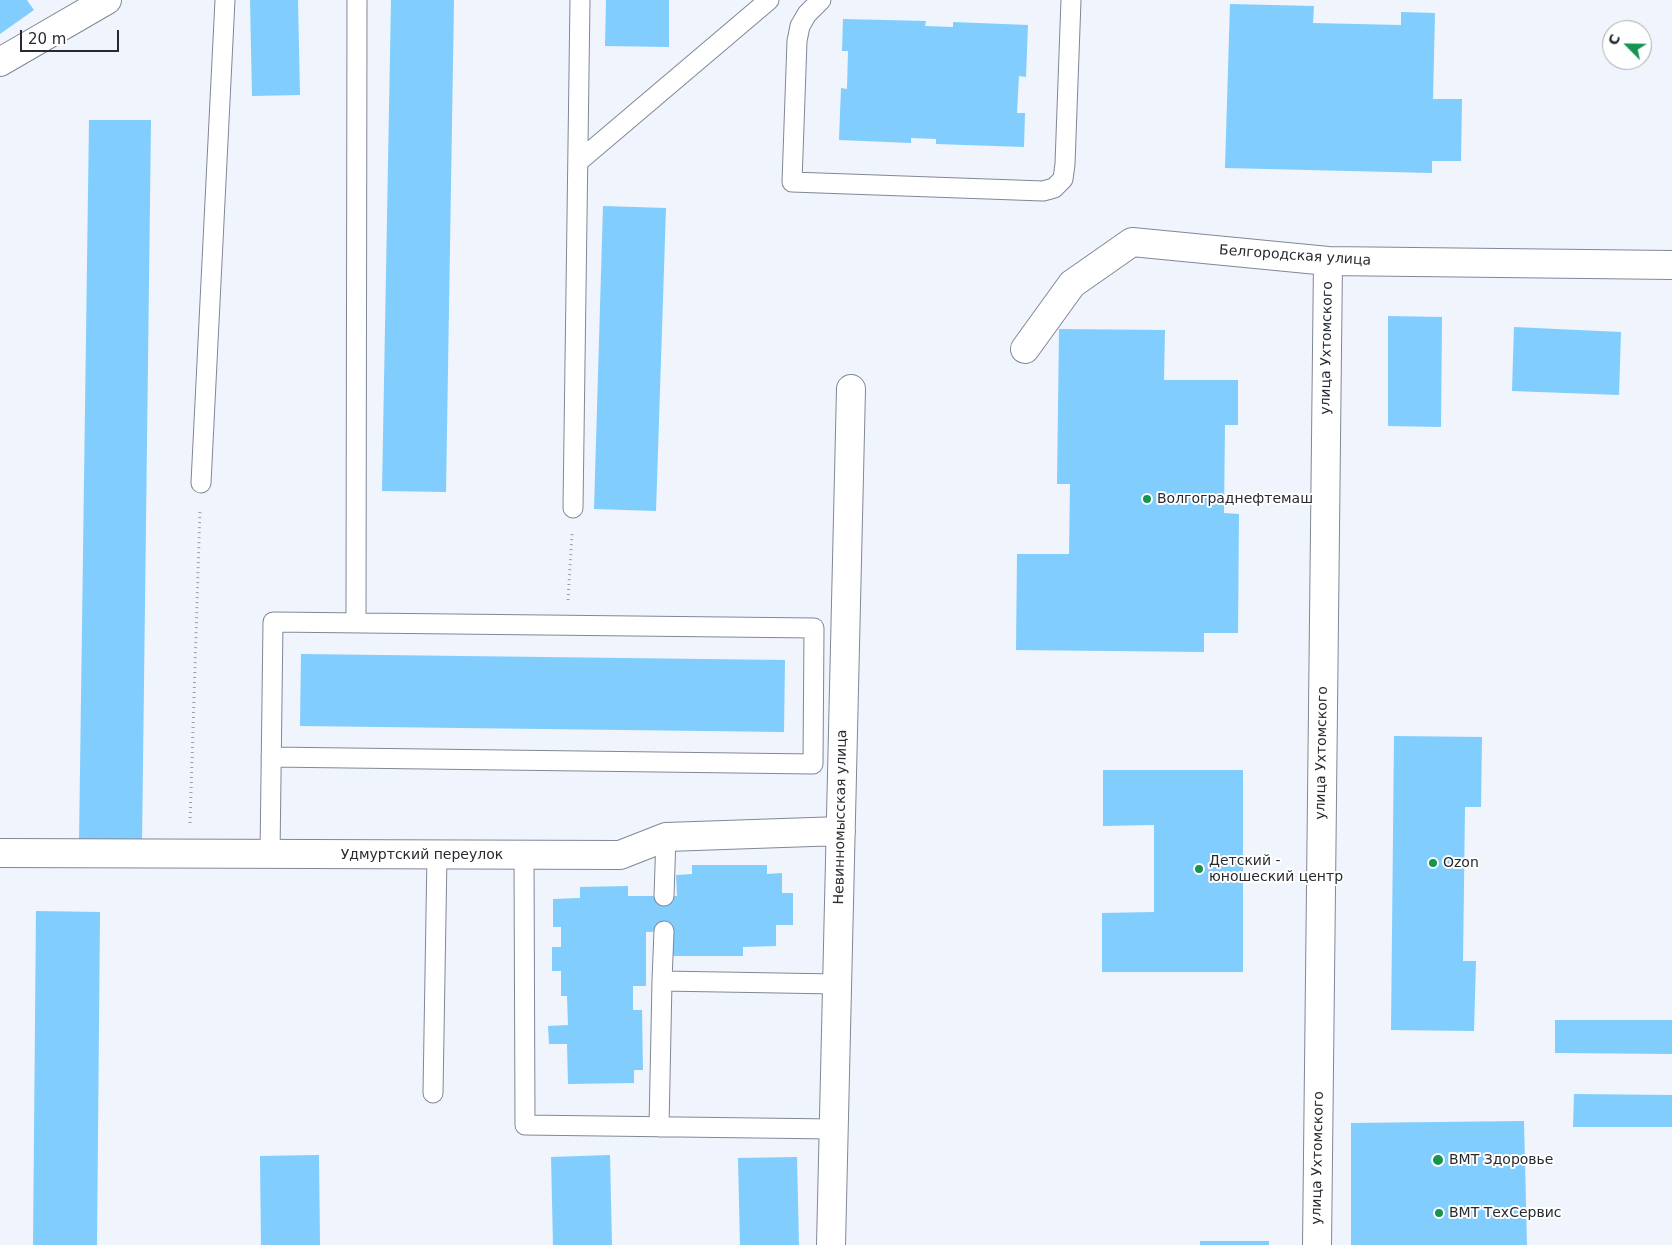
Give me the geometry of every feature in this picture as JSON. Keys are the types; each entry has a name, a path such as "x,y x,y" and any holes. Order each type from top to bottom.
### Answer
{"street":[{"path":"0,62 107,0"},
{"name":"Белгородская улица","path":"1025,349 1072,284 1132,242 1328,261 1672,265"},
{"name":"улица Ухтомского","path":"1317,1245 1328,261"},
{"name":"Невинномысская улица","path":"830,1245 851,389"},
{"name":"Удмуртский переулок","path":"0,853 620,855 666,838 840,831"}],"lane":[{"path":"201,483 225,0"},
{"path":"356,623 357,0"},
{"path":"573,508 580,0"},
{"path":"578,162 769,0"},
{"path":"821,0 807,14 800,26 797,41 792,182 1043,191 1054,188 1062,179 1066,164 1071,0"},
{"path":"270,854 271,757 273,622 814,628 812,764 271,757"},
{"path":"664,896 666,838"},
{"path":"433,1093 437,855"},
{"path":"524,855 525,1125 833,1129"},
{"path":"659,1127 664,931"},
{"path":"662,981 837,984"}],"path":[{"path":"190,854 201,483"},
{"path":"567,626 573,508"}],"building":[{"path":"0,0 27,0 34,10 0,34"},
{"path":"250,0 298,0 300,95 252,96"},
{"path":"391,0 454,0 446,492 382,491"},
{"path":"606,0 669,0 669,47 605,46"},
{"path":"1230,4 1314,6 1313,23 1401,25 1401,12 1435,13 1433,99 1462,99 1461,161 1432,161 1432,173 1225,168"},
{"path":"843,19 926,21 925,26 953,27 953,22 1028,25 1026,77 1019,76 1017,113 1025,113 1024,147 936,144 936,139 911,138 911,143 839,140 841,88 847,89 848,51 842,51"},
{"path":"89,120 151,120 142,843 79,842"},
{"path":"603,206 666,208 656,511 594,509"},
{"path":"1388,316 1442,317 1441,427 1388,426"},
{"path":"1514,327 1621,332 1619,395 1512,391"},
{"name":"Волгограднефтемаш","path":"1059,329 1165,330 1164,380 1238,380 1238,425 1225,425 1224,513 1239,514 1238,633 1204,633 1204,652 1016,650 1017,554 1069,554 1070,484 1057,484"},
{"path":"301,654 785,660 784,732 300,726"},
{"path":"1394,736 1482,737 1481,807 1465,807 1463,961 1476,961 1474,1031 1391,1030"},
{"name":"Детский - юношеский центр","path":"1103,770 1243,770 1243,972 1102,972 1102,913 1154,912 1154,825 1103,826"},
{"path":"692,865 767,865 767,874 782,873 782,893 793,893 793,925 776,925 776,946 743,947 743,956 672,956 672,931 646,932 646,986 633,986 633,1010 642,1010 643,1070 634,1070 634,1083 568,1084 567,1044 549,1044 548,1026 568,1025 567,996 561,996 561,971 552,971 552,947 561,947 561,927 553,927 553,899 580,898 580,887 628,886 628,896 677,896 676,875 692,874"},
{"path":"36,911 100,912 97,1245 33,1245"},
{"path":"1555,1020 1672,1020 1672,1054 1555,1053"},
{"path":"1574,1094 1672,1095 1672,1127 1573,1127"},
{"path":"1524,1121 1527,1245 1351,1245 1351,1123"},
{"path":"319,1155 320,1245 261,1245 260,1156"},
{"path":"610,1155 612,1245 553,1245 551,1157"},
{"path":"797,1157 799,1245 740,1245 738,1158"},
{"path":"1200,1241 1269,1241 1269,1245 1200,1245"}],"place":[{"name":"Волгограднефтемаш","path":"1147,499"},
{"name":"Ozon","path":"1433,863"},
{"name":"Детский - юношеский центр","path":"1199,869"},
{"name":"ВМТ Здоровье","path":"1438,1160"},
{"name":"ВМТ ТехСервис","path":"1439,1213"}]}
